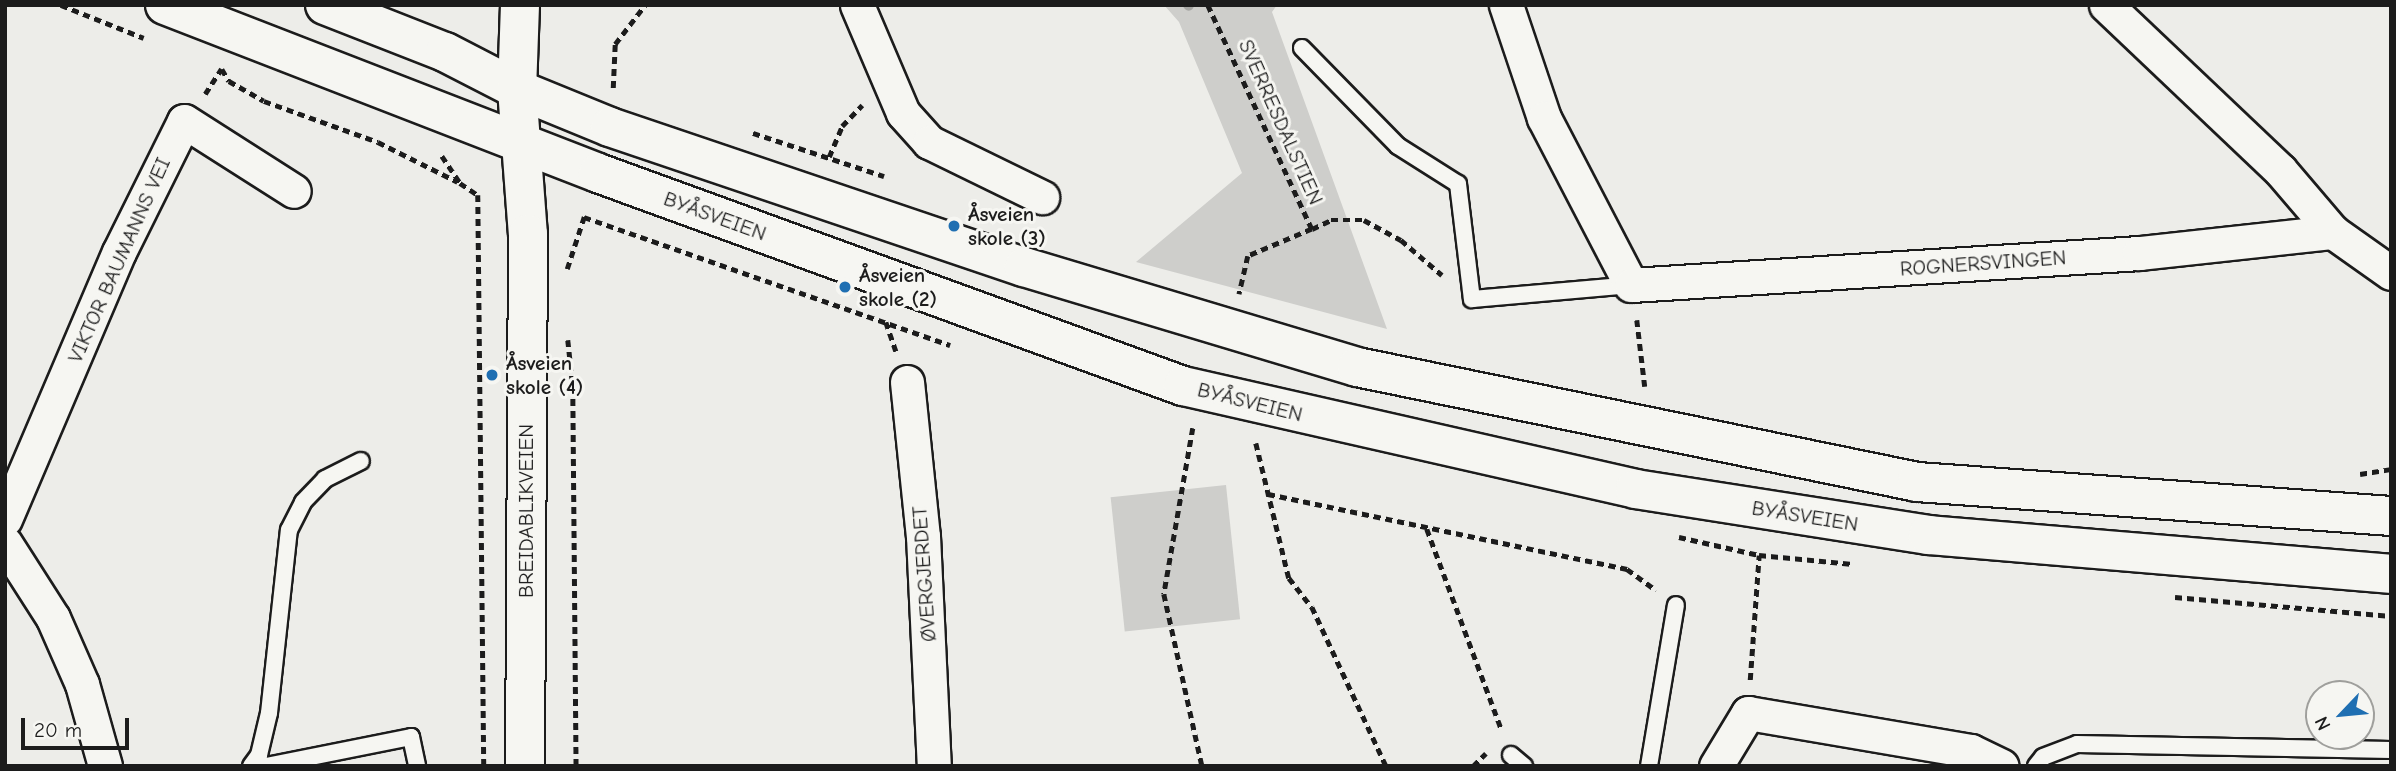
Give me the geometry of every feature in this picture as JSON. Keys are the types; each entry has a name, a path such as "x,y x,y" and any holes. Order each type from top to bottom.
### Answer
{"main road":[{"name":"BYÅSVEIEN","path":"165,5 519,142 1183,386 1635,489 1928,535 2391,574"},
{"path":"325,5 445,52 517,89 610,127 1024,267 1357,367 1917,482 2391,516"},
{"name":"BREIDABLIKVEIEN","path":"520,5 517,89 528,234 525,766"}],"street":[{"path":"857,5 886,79 903,113 929,142 1042,197"},
{"path":"1506,5 1544,118 1631,285"},
{"path":"2106,5 2280,170 2333,232 2391,273"},
{"name":"VIKTOR BAUMANNS VEI","path":"5,519 119,252 184,121 294,191"},
{"name":"ROGNERSVINGEN","path":"1631,285 2139,253 2277,242 2333,232"},
{"name":"ØVERGJERDET","path":"906,382 923,536 934,766"},
{"path":"5,543 53,618 77,673 104,766"},
{"path":"1716,766 1748,713 1971,751 2002,766"}],"lane":[{"path":"1302,48 1398,146 1458,184 1472,299"},
{"name":"ROGNERSVINGEN","path":"1472,299 1631,285"},
{"path":"251,766 259,755 269,713 289,530 303,502 325,479 360,461"},
{"path":"1649,766 1676,605"},
{"path":"266,766 411,737 417,766"},
{"path":"2036,766 2043,757 2077,744 2391,750"}],"path":[{"path":"613,89 615,44 645,5"},
{"name":"SVERRESDALSTIEN","path":"1208,5 1312,229 1248,256 1238,295"},
{"path":"213,86 222,69 229,81 264,101 378,142 460,183"},
{"path":"829,157 842,126 886,79"},
{"path":"749,133 762,133 893,180"},
{"path":"478,195 484,766"},
{"path":"562,283 584,217 918,334"},
{"path":"1312,229 1331,220 1364,220 1401,240 1472,299"},
{"path":"1631,285 1646,380 1642,397"},
{"path":"1226,291 1252,298"},
{"path":"568,335 573,387 576,766"},
{"path":"1193,428 1164,594 1202,766"},
{"path":"1256,443 1289,578 1311,607 1386,766"},
{"path":"2348,476 2391,469"},
{"path":"1268,494 1626,569 1676,605"},
{"path":"1427,528 1517,761"},
{"path":"1748,713 1759,555"}],"shaded area":[{"path":"1164,5 1277,5 1272,12 1387,329 1136,262 1242,173 1179,22"},
{"path":"1226,485 1240,619 1125,631 1111,497"}],"place":[{"name":"Åsveien skole (3)","path":"954,226"},
{"name":"Åsveien skole (2)","path":"845,287"},
{"name":"Åsveien skole (4)","path":"492,375"}]}
